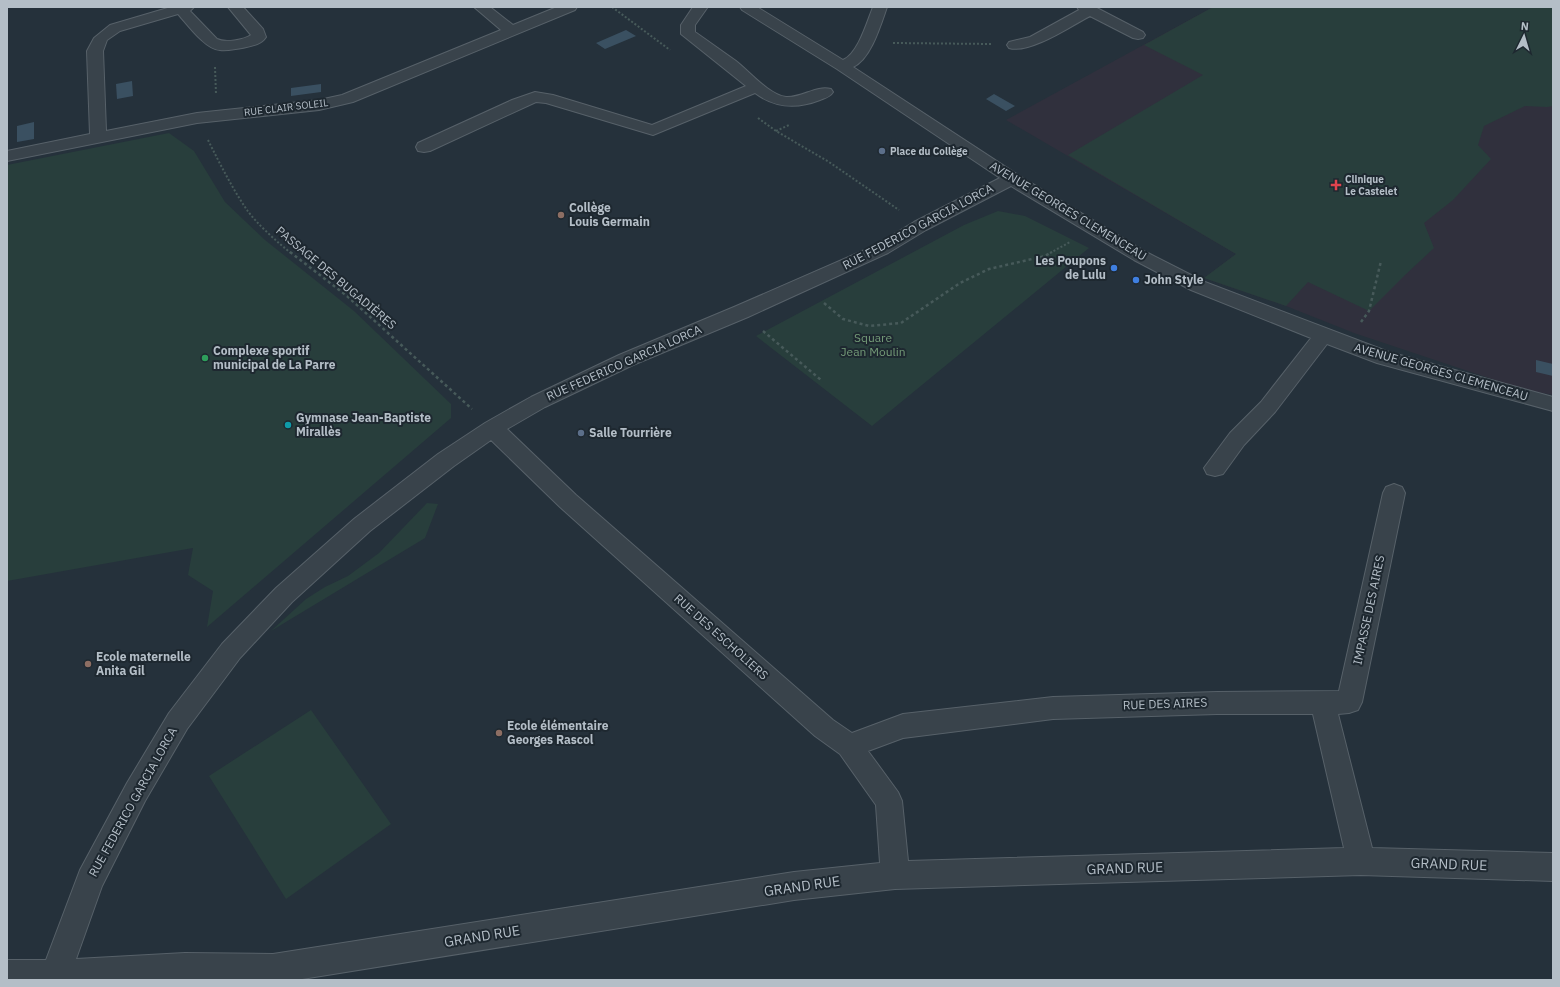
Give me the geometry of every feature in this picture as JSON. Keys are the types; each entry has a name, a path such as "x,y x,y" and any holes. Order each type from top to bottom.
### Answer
{"street":[{"path":"98,137 95,51 101,38 115,28 184,8 212,42 219,46 251,42 259,37 258,32 235,7"},
{"path":"481,7 511,31"},
{"name":"RUE CLAIR SOLEIL","path":"7,156 197,118 319,105 346,99 570,7"},
{"name":"AVENUE GEORGES CLEMENCEAU","path":"747,7 842,66 1012,178 1089,226 1140,256 1198,286 1322,336 1384,358 1553,404"},
{"path":"842,66 854,60 866,40 880,7"},
{"path":"700,8 688,25 688,34 771,98 787,102 803,102 825,92"},
{"path":"1014,46 1035,40 1087,9 1138,35"},
{"path":"424,147 534,97 547,98 653,130 756,87"},
{"name":"RUE FEDERICO GARCIA LORCA","path":"55,978 90,880 136,792 178,721 231,651 284,595 362,525 446,460 492,428 538,402 626,360 742,312 882,249 920,226 1012,178"},
{"path":"1216,468 1237,440 1268,406 1322,336"},
{"name":"RUE DES ESCHOLIERS","path":"492,428 568,501 824,728 849,746 889,801 895,875"},
{"name":"IMPASSE DES AIRES","path":"1323,703 1349,702 1394,493"},
{"name":"RUE DES AIRES","path":"849,746 903,726 1053,708 1217,703 1323,703"},
{"path":"1323,703 1361,861"},
{"name":"GRAND RUE","path":"7,975 55,978 185,968 273,969 794,886 895,875 1361,861 1553,867"}],"path":[{"path":"866,40 895,43 970,43 1014,46"},
{"path":"216,115 214,56 219,46"},
{"path":"729,97 776,131 829,162 901,211"},
{"name":"PASSAGE DES BUGADIÈRES","path":"197,118 248,211 283,247 347,296 492,428"},
{"path":"804,285 843,319 869,326 901,323 960,283 989,269 1045,256 1067,245 1089,226"},
{"path":"1357,327 1369,311 1381,261"},
{"path":"742,312 822,380"}],"shaded area":[{"name":"Clinique Le Castelet","path":"1213,7 1553,7 1553,395 1522,389 1354,333 1286,306 1204,278 1236,254 1006,120"},
{"path":"626,30 636,36 605,49 596,43"},
{"path":"132,81 133,96 117,99 116,84"},
{"path":"321,84 321,92 291,96 291,88"},
{"path":"994,94 1015,106 1006,111 986,99"},
{"path":"34,122 34,139 17,142 17,126"},
{"path":"1536,360 1553,364 1553,376 1536,372"}],"green space":[{"name":"Clinique Le Castelet","path":"1213,7 1553,7 1553,106 1525,106 1484,126 1478,145 1491,159 1453,200 1424,223 1434,248 1369,311 1308,282 1286,306 1204,278 1236,254 1068,155 1203,75 1144,45"},
{"name":"Complexe sportif municipal de La Parre","path":"169,133 194,151 225,202 265,240 354,311 451,404 451,418 207,627 213,591 188,575 193,548 7,581 7,165"},
{"name":"Square Jean Moulin","path":"998,211 1025,216 1089,248 872,426 756,336 964,225"},
{"path":"427,503 438,504 425,538 271,631 306,599 325,587 348,576 379,553"},
{"path":"311,710 391,824 286,899 209,776"}],"place":[{"name":"Place du Collège","path":"882,151"},
{"name":"Clinique Le Castelet","path":"1336,185"},
{"name":"Collège Louis Germain","path":"561,215"},
{"name":"Les Poupons de Lulu","path":"1114,268"},
{"name":"John Style","path":"1136,280"},
{"name":"Complexe sportif municipal de La Parre","path":"205,358"},
{"name":"Gymnase Jean-Baptiste Mirallès","path":"288,425"},
{"name":"Salle Tourrière","path":"581,433"},
{"name":"Ecole maternelle Anita Gil","path":"88,664"},
{"name":"Ecole élémentaire Georges Rascol","path":"499,733"}]}
